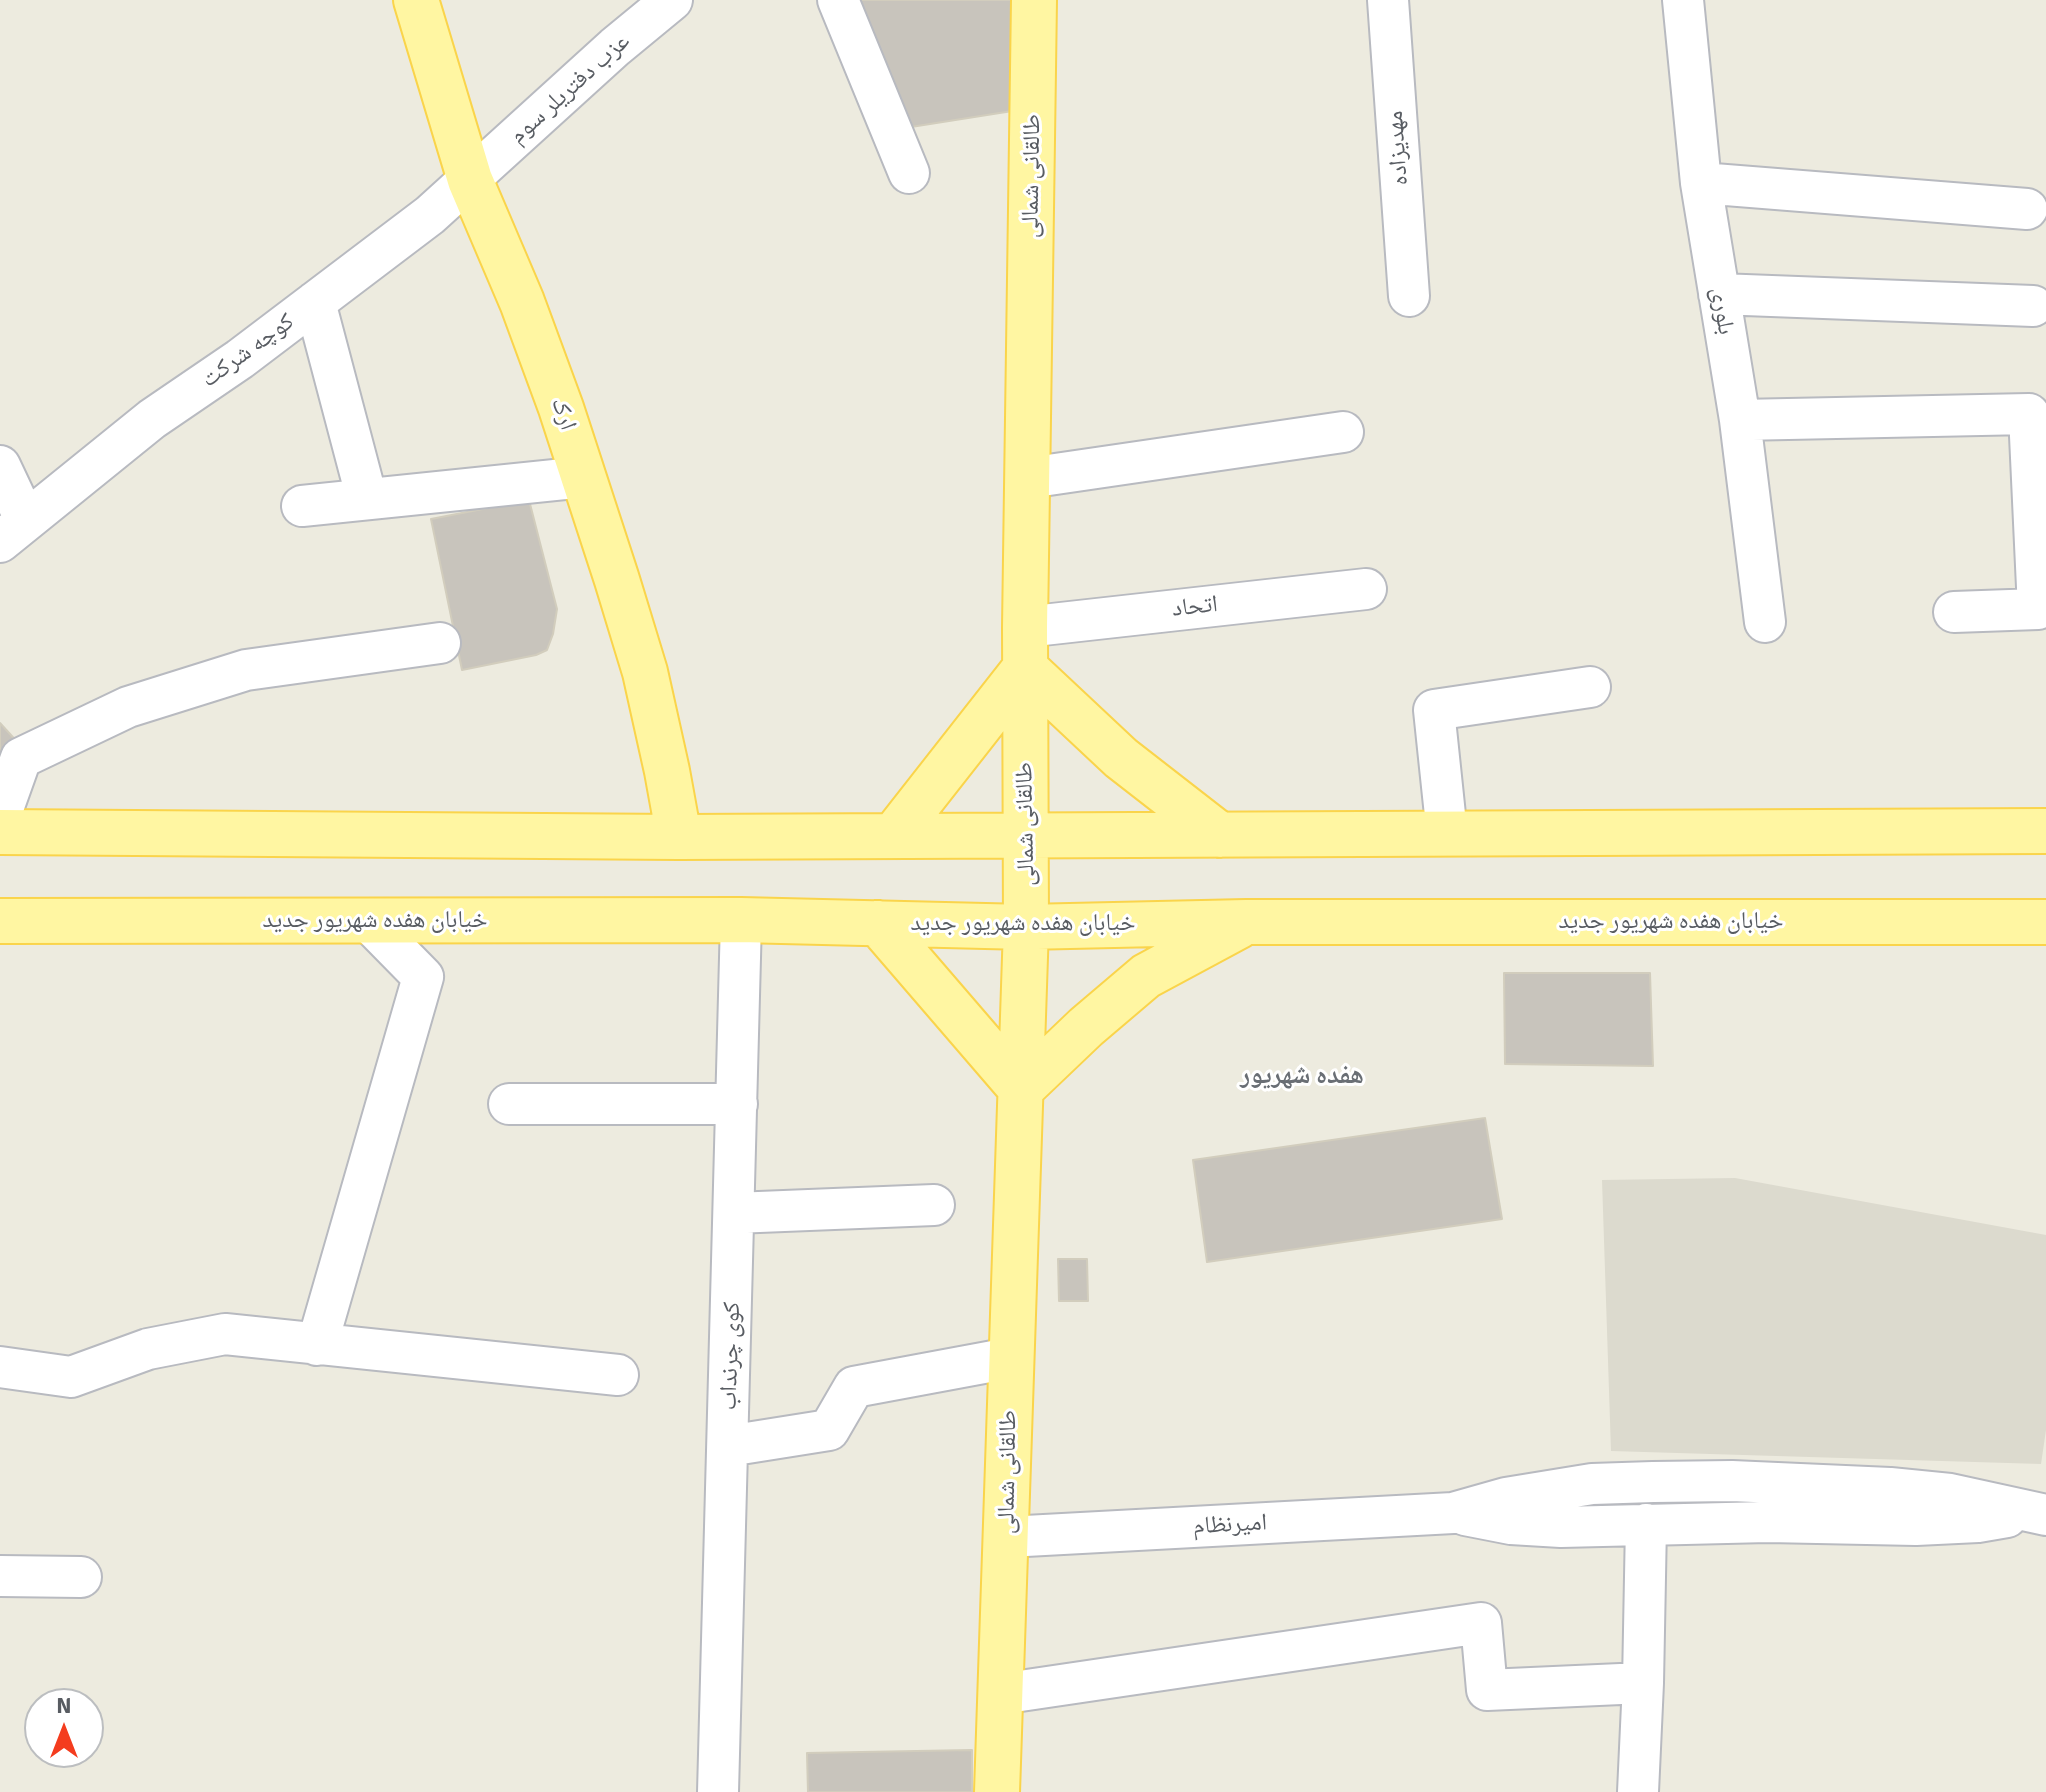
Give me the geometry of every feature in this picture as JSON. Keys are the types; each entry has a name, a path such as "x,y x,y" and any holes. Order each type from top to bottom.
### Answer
{"main road":[{"name":"ارک","path":"416,0 470,180 522,302 584,477 645,672 679,837"},
{"name":"طالقانی شمالی","path":"997,1792 1026,927 1025,647 1034,0"},
{"path":"894,835 1025,647 1121,758 1220,835"},
{"path":"0,832 679,837 2046,831"},
{"name":"خیابان هفده شهریور جدید","path":"0,921 741,920 1026,927 1246,922 2046,922"},
{"path":"878,923 1021,1089 1086,1027 1146,976 1246,922"}],"street":[{"name":"عزب دفتریلر سوم","path":"470,180 615,47 672,0"},
{"path":"838,0 909,173"},
{"name":"مهدیزاده","path":"1388,0 1409,296"},
{"name":"بلوری","path":"1683,0 1701,183 1740,420 1765,622"},
{"name":"کوچه شرکت","path":"0,466 12,531 152,419 386,251 470,180"},
{"path":"1701,183 2027,209"},
{"path":"1719,294 2033,306"},
{"path":"315,302 367,499"},
{"path":"1740,420 2029,414 2038,609 1954,612"},
{"path":"1028,478 1343,432"},
{"path":"302,506 584,477"},
{"name":"اتحاد","path":"1025,647 1366,589"},
{"path":"0,817 21,758 128,707 246,670 440,643"},
{"path":"1447,834 1434,710 1590,687"},
{"name":"کوی چرنداب","path":"718,1792 741,920"},
{"path":"317,1345 423,977 368,921"},
{"path":"509,1104 737,1104"},
{"path":"734,1213 934,1205"},
{"path":"0,1367 71,1377 148,1349 225,1334 618,1375"},
{"path":"728,1446 829,1430 854,1387 1010,1358"},
{"path":"1453,1513 1506,1498 1592,1484 1732,1481 1950,1494 2039,1514"},
{"path":"1453,1513 1511,1524 1561,1527 1646,1524 1916,1525 1978,1522 2039,1514"},
{"name":"امیرنظام","path":"1007,1537 1453,1513"},
{"path":"1638,1792 1646,1524"},
{"path":"0,1576 81,1577"},
{"path":"1000,1694 1481,1623 1487,1690 1643,1683"}],"shaded area":[{"path":"1735,1178 2046,1235 2046,1430 2041,1464 1611,1451 1602,1180"}],"building":[{"path":"858,0 1026,0 1025,109 911,127"},
{"path":"529,500 557,609 547,650 462,670 431,519"},
{"path":"0,723 20,745 0,766"},
{"path":"1504,973 1650,973 1653,1066 1505,1064"},
{"path":"1485,1118 1502,1219 1207,1262 1193,1160"},
{"path":"1058,1259 1087,1259 1088,1301 1059,1301"},
{"path":"972,1750 972,1792 808,1792 807,1753"}],"district":[{"name":"هفده شهریور","path":"1302,1076"}]}
